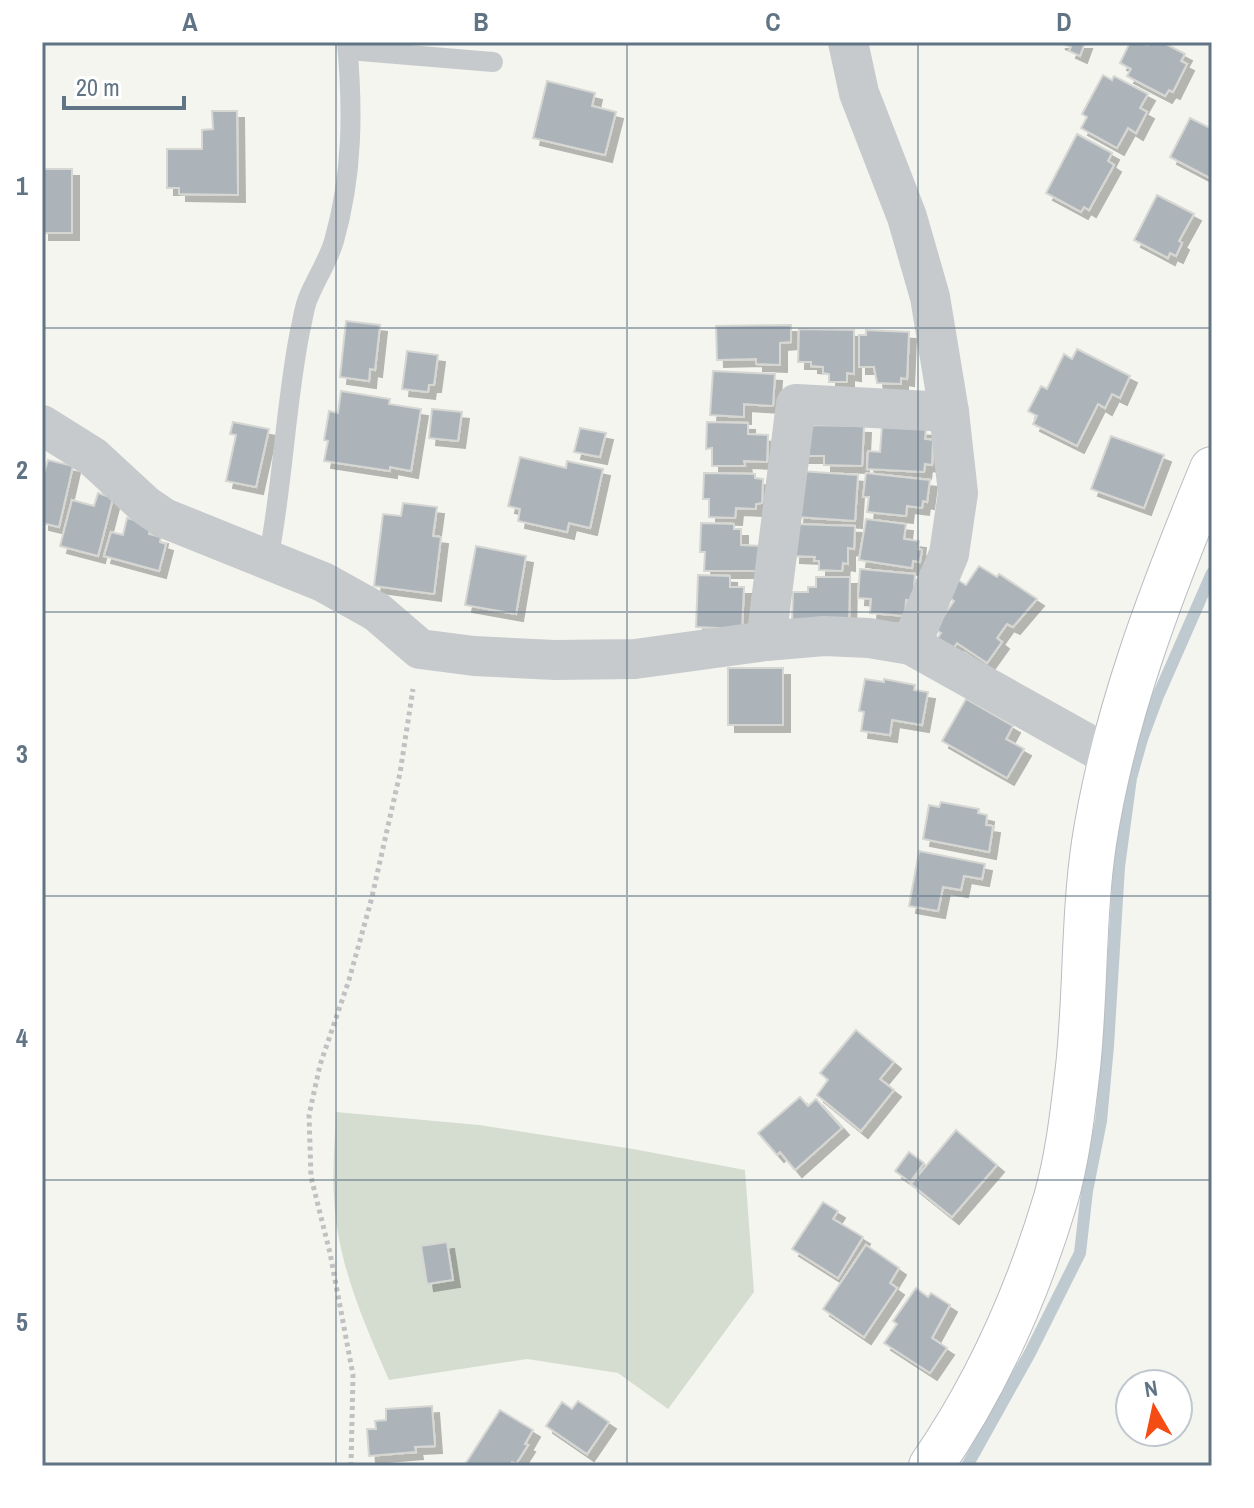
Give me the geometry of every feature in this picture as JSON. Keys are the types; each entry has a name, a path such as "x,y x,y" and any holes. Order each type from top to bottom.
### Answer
{"street":[{"path":"848,42 859,93 907,217 930,297 949,412 958,493 949,554 911,645"},
{"path":"766,641 796,404 949,412"},
{"path":"42,425 93,457 145,505 164,518 323,582 377,612 420,649 474,656 555,660 635,659 766,641 824,636 869,638 911,645 1111,757"},
{"path":"931,1466 954,1434 1008,1326 1029,1278 1056,1195 1078,1068 1094,845 1111,757 1158,600 1212,469"}],"lane":[{"path":"268,560 308,297 334,243 349,180 352,127 347,46 493,62"}],"path":[{"path":"351,1466 353,1375 330,1253 311,1177 309,1115 320,1065 349,980 374,886 400,773 420,649"}],"shaded area":[{"path":"336,1112 479,1125 745,1170 754,1292 668,1409 618,1373 527,1359 389,1380 361,1314 340,1245 333,1187"}],"building":[{"path":"1058,42 1085,42 1080,56 1069,51 1071,47"},
{"path":"1130,42 1148,45 1150,42 1162,42 1185,54 1181,61 1187,64 1173,92 1169,90 1165,96 1127,76 1131,69 1120,63"},
{"path":"1103,75 1112,80 1114,76 1148,94 1140,108 1147,112 1136,133 1128,128 1117,148 1081,128 1087,117 1082,114"},
{"path":"547,81 595,93 592,106 616,112 605,155 533,138"},
{"path":"212,111 237,111 238,195 179,194 179,188 167,188 167,149 202,149 202,130 213,129"},
{"path":"1190,118 1212,129 1212,179 1170,157"},
{"path":"1077,134 1112,153 1108,161 1114,165 1089,210 1084,207 1081,212 1046,193"},
{"path":"42,169 72,169 72,233 42,233"},
{"path":"1157,195 1194,214 1179,241 1182,243 1176,256 1170,253 1168,258 1134,240"},
{"path":"346,321 380,325 375,370 370,369 369,381 340,377"},
{"path":"791,325 791,342 780,343 780,365 756,364 756,359 717,360 716,326"},
{"path":"799,329 854,330 854,374 847,373 847,382 829,382 829,374 823,373 823,367 811,366 811,362 798,362"},
{"path":"866,330 909,332 907,379 901,378 901,384 877,383 874,367 859,367 859,335 866,335"},
{"path":"1077,349 1130,376 1120,398 1112,394 1105,408 1098,404 1077,446 1033,424 1037,416 1028,411 1041,386 1047,389 1064,354 1072,359"},
{"path":"407,351 438,355 434,385 429,385 428,392 402,389"},
{"path":"713,371 775,374 773,406 744,404 744,417 710,415"},
{"path":"341,391 390,399 389,404 421,409 411,471 324,461 329,411 338,413"},
{"path":"432,409 462,412 458,441 429,438"},
{"path":"233,422 269,429 256,487 226,481 236,435 230,434"},
{"path":"707,422 748,423 748,434 768,435 767,462 744,461 745,466 712,466 712,448 706,449"},
{"path":"809,425 864,426 862,466 824,465 824,456 802,456"},
{"path":"882,426 926,429 925,439 933,440 932,465 925,464 924,472 867,469 868,451 880,452"},
{"path":"580,428 606,433 600,457 574,452"},
{"path":"1111,436 1164,455 1144,508 1091,489"},
{"path":"520,457 566,468 567,461 603,469 590,528 569,523 567,532 518,521 520,509 508,506"},
{"path":"48,460 73,466 59,527 42,523 42,480"},
{"path":"800,471 858,475 855,521 797,517"},
{"path":"704,473 755,474 755,478 763,479 762,503 756,504 756,509 736,508 735,518 709,517 709,499 703,499"},
{"path":"866,473 930,480 927,502 923,501 922,508 907,506 906,516 867,512 869,497 863,497"},
{"path":"98,493 113,498 98,556 60,546 72,500 94,506"},
{"path":"403,503 437,507 433,536 441,537 434,594 374,586 383,514 401,516"},
{"path":"127,518 142,522 150,529 149,534 161,537 160,542 166,544 159,571 104,556 111,532 123,535"},
{"path":"866,519 906,524 904,539 919,541 918,549 922,550 920,562 913,561 912,568 859,560"},
{"path":"701,523 734,524 734,529 741,529 741,545 762,546 761,571 704,571 705,552 700,552"},
{"path":"794,524 855,526 854,549 848,548 848,564 843,563 842,571 819,570 819,561 814,561 815,557 793,556"},
{"path":"476,546 526,556 516,614 465,605"},
{"path":"979,566 997,577 999,574 1037,599 1013,627 1007,624 997,638 1002,642 987,663 957,643 952,650 937,639 941,633 935,629 954,601 947,596 958,580 966,585"},
{"path":"860,569 915,574 913,601 906,600 905,616 870,613 871,599 858,598"},
{"path":"698,575 730,576 730,587 744,587 742,629 696,627"},
{"path":"816,577 850,577 849,624 792,621 793,592 808,592 808,587 816,587"},
{"path":"728,668 783,668 783,725 728,725"},
{"path":"865,679 915,685 914,690 928,692 922,725 892,720 890,735 861,731 864,712 859,711"},
{"path":"966,699 1013,726 1006,739 1024,749 1007,778 942,741"},
{"path":"941,802 979,809 978,813 987,815 986,825 993,826 989,852 923,839 929,805 939,807"},
{"path":"919,851 985,864 982,879 964,876 961,890 943,887 938,911 909,906"},
{"path":"856,1030 894,1062 880,1079 894,1090 861,1131 817,1095 828,1080 820,1073"},
{"path":"800,1097 808,1106 816,1099 842,1128 795,1170 758,1133"},
{"path":"956,1130 997,1165 952,1217 911,1184"},
{"path":"909,1152 924,1163 910,1182 895,1171"},
{"path":"823,1202 838,1211 833,1219 863,1237 838,1278 792,1249"},
{"path":"447,1242 453,1280 427,1284 421,1246"},
{"path":"866,1245 899,1268 890,1283 897,1288 864,1337 823,1309"},
{"path":"916,1288 928,1297 931,1293 950,1305 932,1338 947,1348 930,1373 884,1343 897,1324 893,1321"},
{"path":"578,1401 609,1422 587,1454 546,1426 562,1402 572,1409"},
{"path":"432,1406 435,1446 415,1447 416,1452 369,1456 367,1429 376,1429 375,1421 386,1420 386,1409"},
{"path":"500,1410 533,1430 516,1464 464,1466"}],"waterway":[{"path":"967,1466 1030,1353 1080,1253 1087,1191 1101,1121 1119,867 1131,778 1158,696 1212,573"}]}
